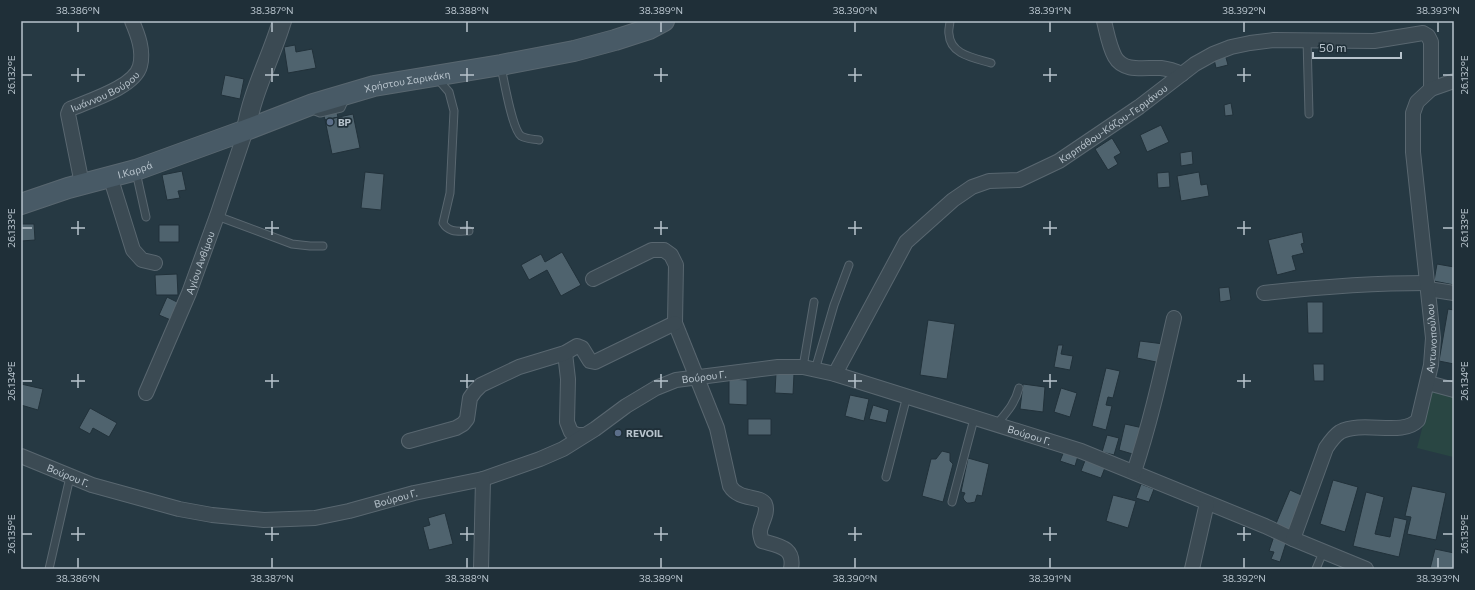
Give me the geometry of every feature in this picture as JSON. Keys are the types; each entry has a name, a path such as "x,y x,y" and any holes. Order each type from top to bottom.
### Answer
{"main road":[{"name":"Χρήστου Σαρικάκη","path":"246,130 305,107 374,86 501,65 574,51 649,29 664,21"},
{"name":"Ι.Καρρά","path":"21,204 82,184 136,170 246,130"}],"street":[{"name":"Ιωάννου Βούρου","path":"82,184 68,111 125,84 136,74 141,65 141,51 132,21"},
{"path":"246,130 252,107 282,21"},
{"path":"1104,21 1112,51 1121,64 1130,67 1167,69 1182,74"},
{"name":"Καρπάθου-Κάζου-Γερμάνου","path":"835,374 906,242 953,200 972,187 989,181 1019,180 1060,161 1139,107 1195,64 1213,54 1235,46 1269,41 1374,41 1423,33 1428,36 1431,42 1431,89"},
{"name":"Αντωνοπούλου","path":"1293,539 1326,448 1340,432 1357,427 1406,427 1414,424 1418,420 1428,383 1433,338 1413,152 1413,113 1417,102 1431,89 1454,80"},
{"name":"Αγίου Ανθίμου","path":"146,393 189,293 246,130"},
{"path":"110,176 133,250 142,260 155,262"},
{"path":"593,279 652,250 664,250 671,255 676,265 675,323 717,428 730,486 733,491 739,495 761,500 765,504 766,512 760,530 762,541 786,548 790,554 792,569"},
{"path":"1264,293 1322,286 1372,283 1427,286 1454,293"},
{"path":"1134,472 1155,400 1174,318"},
{"path":"410,440 456,428 463,424 467,419 470,398 481,385 520,367 565,353 577,346 580,347 590,361 595,362 675,323"},
{"path":"565,353 568,379 568,428 571,432 583,436"},
{"name":"Βούρου Γ.","path":"21,456 92,485 179,509 212,515 264,520 284,520 332,515 414,493 483,479 546,457 563,449 595,429 626,406 656,388 676,380 778,367 809,368 835,374 1081,451 1366,569"},
{"path":"1428,383 1454,390"},
{"path":"482,569 483,479"},
{"path":"1192,569 1207,503"}],"lane":[{"path":"950,21 948,35 953,46 962,54 991,63"},
{"path":"1307,40 1309,114"},
{"path":"501,65 513,121 519,134 526,138 539,140"},
{"path":"436,76 449,92 454,111 450,193 443,223 446,228 451,231 469,231"},
{"path":"136,170 146,217"},
{"path":"217,216 292,244 323,246"},
{"path":"809,368 849,265"},
{"path":"809,368 814,302"},
{"path":"996,425 1012,407 1017,397 1019,388"},
{"path":"886,477 907,396"},
{"path":"952,502 974,418"},
{"path":"49,569 70,477"},
{"path":"1316,569 1323,552"}],"green space":[{"path":"1432,390 1454,396 1453,457 1417,448"}],"building":[{"path":"295,45 296,52 312,49 316,68 288,73 284,47"},
{"path":"1225,54 1228,65 1216,68 1214,59"},
{"path":"225,75 244,79 240,99 221,95"},
{"path":"1231,103 1233,115 1225,116 1224,105"},
{"path":"335,105 338,117 325,120 322,108"},
{"path":"353,114 360,148 332,154 325,120"},
{"path":"1161,125 1169,142 1147,152 1140,135"},
{"path":"1112,138 1121,153 1114,157 1118,164 1108,170 1095,149"},
{"path":"1192,151 1193,164 1181,166 1180,153"},
{"path":"182,171 186,190 178,191 180,198 167,200 162,175"},
{"path":"365,172 384,174 381,210 361,208"},
{"path":"1169,172 1170,187 1158,188 1157,173"},
{"path":"1199,172 1201,185 1207,184 1209,196 1181,201 1177,176"},
{"path":"21,224 34,224 35,240 21,241"},
{"path":"159,225 179,225 179,242 159,242"},
{"path":"1302,232 1304,243 1301,244 1304,253 1292,256 1296,270 1277,275 1268,240"},
{"path":"562,252 581,285 561,296 547,270 529,280 521,265 541,254 545,262"},
{"path":"1437,264 1454,267 1454,285 1434,281"},
{"path":"177,274 178,295 156,295 155,275"},
{"path":"1229,287 1231,300 1220,302 1219,288"},
{"path":"167,297 181,304 173,321 159,315"},
{"path":"1307,302 1323,302 1323,333 1308,333"},
{"path":"1448,309 1454,310 1454,364 1439,361"},
{"path":"928,320 955,324 947,379 920,375"},
{"path":"1140,341 1164,344 1161,363 1137,358"},
{"path":"1058,345 1063,345 1061,354 1073,356 1070,370 1054,367"},
{"path":"1313,364 1324,364 1324,381 1314,381"},
{"path":"1106,368 1120,371 1113,398 1108,397 1106,405 1112,406 1106,430 1092,426"},
{"path":"776,373 794,374 793,394 775,393"},
{"path":"729,379 747,380 747,405 729,404"},
{"path":"21,384 43,389 38,410 21,405"},
{"path":"1023,384 1045,387 1043,412 1020,409"},
{"path":"1061,388 1077,393 1070,417 1054,412"},
{"path":"850,395 869,399 864,421 845,416"},
{"path":"873,405 889,410 886,423 869,419"},
{"path":"90,408 117,423 109,437 93,428 90,434 79,428"},
{"path":"748,419 771,419 771,435 748,435"},
{"path":"1125,424 1143,428 1136,455 1119,450"},
{"path":"1107,435 1119,438 1114,455 1102,452"},
{"path":"942,451 950,453 950,461 953,464 943,502 922,496 931,459 936,459"},
{"path":"1064,451 1078,456 1075,466 1060,461"},
{"path":"968,458 989,464 982,496 977,495 975,502 970,503 967,503 964,500 963,497 965,493 961,492"},
{"path":"1086,458 1106,465 1101,478 1081,471"},
{"path":"1333,480 1358,487 1345,532 1320,524"},
{"path":"1141,484 1154,489 1149,502 1136,498"},
{"path":"1412,486 1446,493 1436,540 1407,534 1411,517 1405,516"},
{"path":"1290,490 1306,497 1291,532 1275,526"},
{"path":"1366,492 1384,497 1375,534 1390,537 1394,517 1407,520 1399,557 1353,546"},
{"path":"1113,495 1136,501 1128,528 1106,521"},
{"path":"445,513 453,544 429,550 423,527 430,525 428,518"},
{"path":"1274,536 1287,540 1280,562 1271,559 1274,552 1269,551"},
{"path":"1435,549 1454,553 1454,569 1430,569"}],"place":[{"name":"BP","path":"330,122"},
{"name":"REVOIL","path":"618,433"}]}
